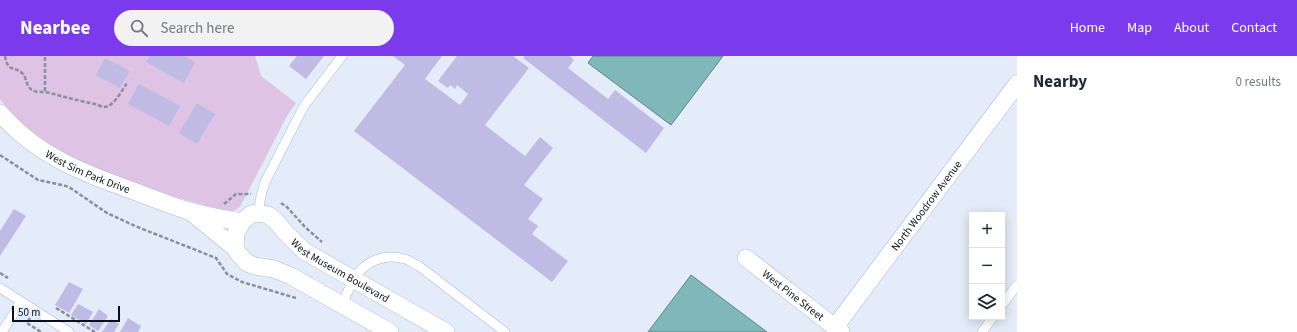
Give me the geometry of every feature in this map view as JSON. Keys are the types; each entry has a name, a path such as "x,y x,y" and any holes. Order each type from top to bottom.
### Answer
{"street":[{"name":"North Woodrow Avenue","path":"838,330 1017,84"},
{"name":"West Sim Park Drive","path":"0,113 35,146 59,160 87,174 189,211"},
{"path":"189,211 242,222"},
{"path":"189,211 235,248 247,263 274,269 291,276 390,332"},
{"path":"235,248 236,233 242,222 251,214 258,213"},
{"name":"West Museum Boulevard","path":"258,213 268,215 275,220 304,251 446,332"},
{"name":"West Pine Street","path":"746,258 838,330"}],"lane":[{"path":"258,213 265,182 304,106 342,56"},
{"path":"342,305 354,279 365,265 377,259 391,257 406,259 419,266 505,332"},
{"path":"1005,301 1017,285"},
{"path":"0,288 69,332"},
{"path":"2,332 21,302"},
{"path":"982,332 991,320"}],"path":[{"path":"5,56 6,63 10,68 23,74 27,84 32,90 37,92 45,91 74,100 105,107 112,104 127,83"},
{"path":"45,56 45,91"},
{"path":"0,155 38,180 69,188 107,213 135,226 216,258 227,274 242,282 299,299"}],"shaded area":[{"path":"0,56 255,56 261,76 296,103 288,114 240,207 230,213 172,196 78,162 38,139 0,99"},
{"path":"593,56 723,56 671,125 588,63"},
{"path":"691,275 767,332 648,332"}],"building":[{"path":"150,56 184,56 195,62 184,83 146,62"},
{"path":"297,56 324,56 306,79 289,66"},
{"path":"393,56 442,56 425,79 460,105 468,94 457,85 455,89 450,85 448,88 438,81 457,56 513,56 529,68 485,125 525,156 540,137 553,148 524,185 543,199 528,219 538,226 532,234 568,261 552,282 354,131 405,65"},
{"path":"525,56 570,56 574,60 568,68 608,99 615,90 664,128 646,153 523,58"},
{"path":"105,58 130,71 120,88 96,75"},
{"path":"139,84 180,106 169,126 128,104"},
{"path":"197,103 215,114 197,144 179,133"},
{"path":"14,209 26,216 0,256 0,231"},
{"path":"69,282 83,289 69,313 55,305"},
{"path":"78,304 93,312 86,324 71,315"},
{"path":"99,309 108,316 98,331 89,325"},
{"path":"128,318 141,326 138,332 120,332"},
{"path":"111,319 119,324 114,332 102,332"}]}
